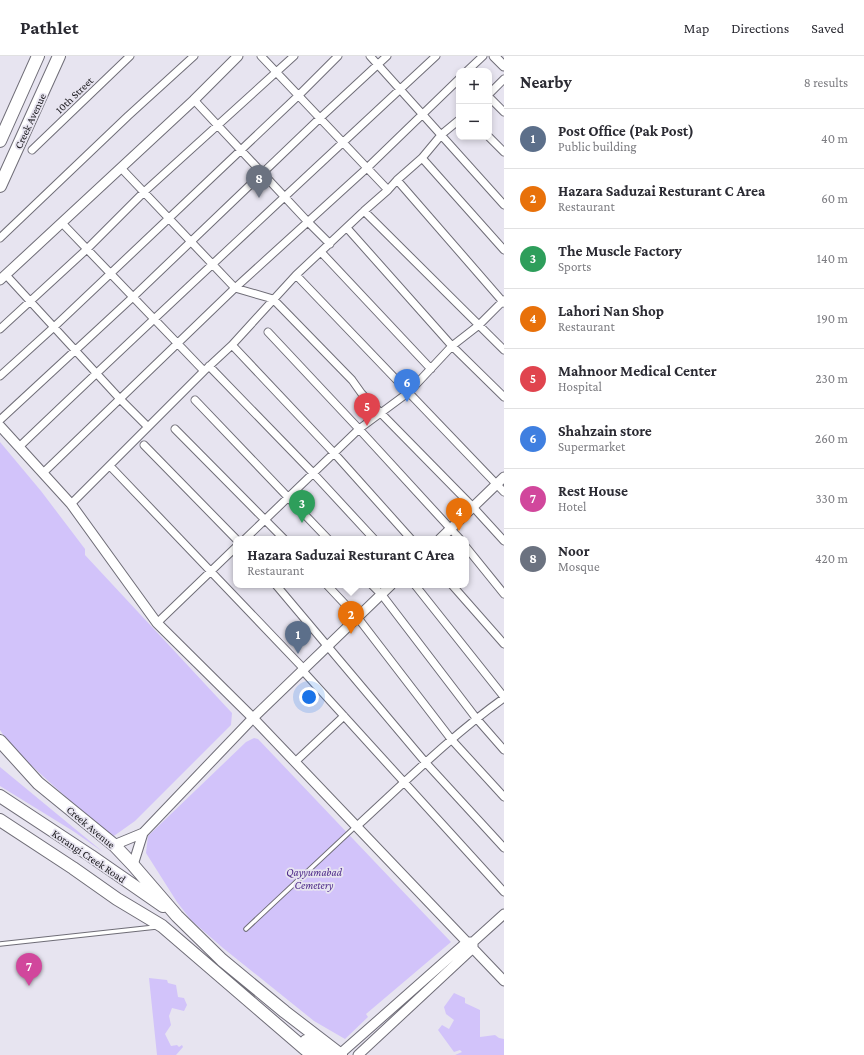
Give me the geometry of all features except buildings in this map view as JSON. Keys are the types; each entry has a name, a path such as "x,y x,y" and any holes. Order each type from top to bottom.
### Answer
{"main road":[{"name":"Creek Avenue","path":"0,142 38,56"},
{"name":"Creek Avenue","path":"0,186 59,56"},
{"name":"Creek Avenue","path":"0,741 38,783 114,845 133,864 177,916"},
{"name":"Korangi Creek Road","path":"0,796 177,916"},
{"name":"Korangi Creek Road","path":"0,820 117,899 162,926 271,1019"},
{"path":"177,916 222,960 285,1012 341,1054"},
{"path":"271,1019 312,1055"},
{"path":"271,1019 326,1055"}],"street":[{"name":"10th Street","path":"32,150 130,56"},
{"path":"0,238 128,116 194,56"},
{"path":"148,427 120,399 30,301 3,278 194,100 238,56"},
{"path":"261,56 388,190"},
{"path":"0,329 87,249 144,192 294,56"},
{"path":"0,376 54,327 298,96 338,56"},
{"path":"370,56 442,134 504,205"},
{"path":"0,420 76,351 387,56"},
{"path":"19,447 96,373 213,265 284,196 344,143 436,56"},
{"path":"470,68 483,56"},
{"path":"494,56 504,66"},
{"path":"492,92 504,80"},
{"path":"43,473 178,345 235,288 367,168 456,82"},
{"path":"492,98 504,112"},
{"path":"194,100 330,244"},
{"path":"71,504 232,345 272,299 296,275 422,158 442,134 456,122"},
{"path":"492,140 504,152"},
{"path":"422,158 504,250"},
{"path":"121,168 235,288 272,299 352,380 362,394 473,507 504,541"},
{"path":"248,536 359,428 409,392 452,346 479,325 504,301 397,180"},
{"path":"364,211 504,350"},
{"path":"62,223 178,345 207,369 313,473 371,536"},
{"path":"347,228 452,346 504,397"},
{"path":"321,252 431,369"},
{"path":"296,275 409,392 501,481 504,492"},
{"path":"268,332 359,428 458,536"},
{"path":"232,345 334,453 408,536"},
{"path":"195,400 325,536"},
{"path":"0,426 71,504 157,623 253,718 471,944 504,981"},
{"path":"175,429 281,536"},
{"path":"144,445 233,536"},
{"path":"110,466 304,670 504,892"},
{"path":"443,536 501,481"},
{"path":"157,623 233,550"},
{"path":"469,551 504,594"},
{"path":"279,588 426,763 504,848"},
{"path":"330,588 358,618 451,739 504,797"},
{"path":"375,588 382,595 476,718 504,750"},
{"path":"114,845 143,833 253,718 388,588"},
{"path":"356,826 451,739 476,718 504,698 418,588"},
{"path":"455,588 504,644"},
{"path":"295,762 344,716"},
{"path":"133,864 143,833"},
{"path":"341,1054 471,944 504,914"},
{"path":"358,1055 471,944"}],"lane":[{"path":"246,929 356,826"},
{"path":"0,944 162,926"}],"green space":[{"path":"0,442 41,491 85,549 85,555 232,713 231,725 135,821 111,838 11,747 0,730"},
{"name":"Qayyumabad Cemetery","path":"254,738 258,739 451,942 366,1014 368,1017 345,1039 314,1021 223,948 191,920 177,902 146,853 148,836 246,742"},
{"path":"0,767 103,852 73,831 0,786"},
{"path":"149,978 167,980 168,983 176,985 178,997 184,998 187,1005 184,1011 172,1008 169,1016 171,1025 165,1034 171,1046 177,1045 179,1047 182,1045 183,1047 176,1055 157,1055"},
{"path":"454,993 465,998 465,1003 480,1010 480,1037 495,1035 504,1039 504,1055 455,1055 462,1052 460,1050 454,1052 438,1030 442,1025 449,1029 454,1020 446,1014 444,1007"}],"place":[{"name":"Noor","path":"259,198"},
{"name":"Shahzain store","path":"407,402"},
{"name":"Mahnoor Medical Center","path":"367,426"},
{"name":"The Muscle Factory","path":"302,523"},
{"name":"Lahori Nan Shop","path":"459,531"},
{"name":"Hazara Saduzai Resturant C Area","path":"351,634"},
{"name":"Post Office (Pak Post)","path":"298,654"},
{"name":"Rest House","path":"29,986"}]}
